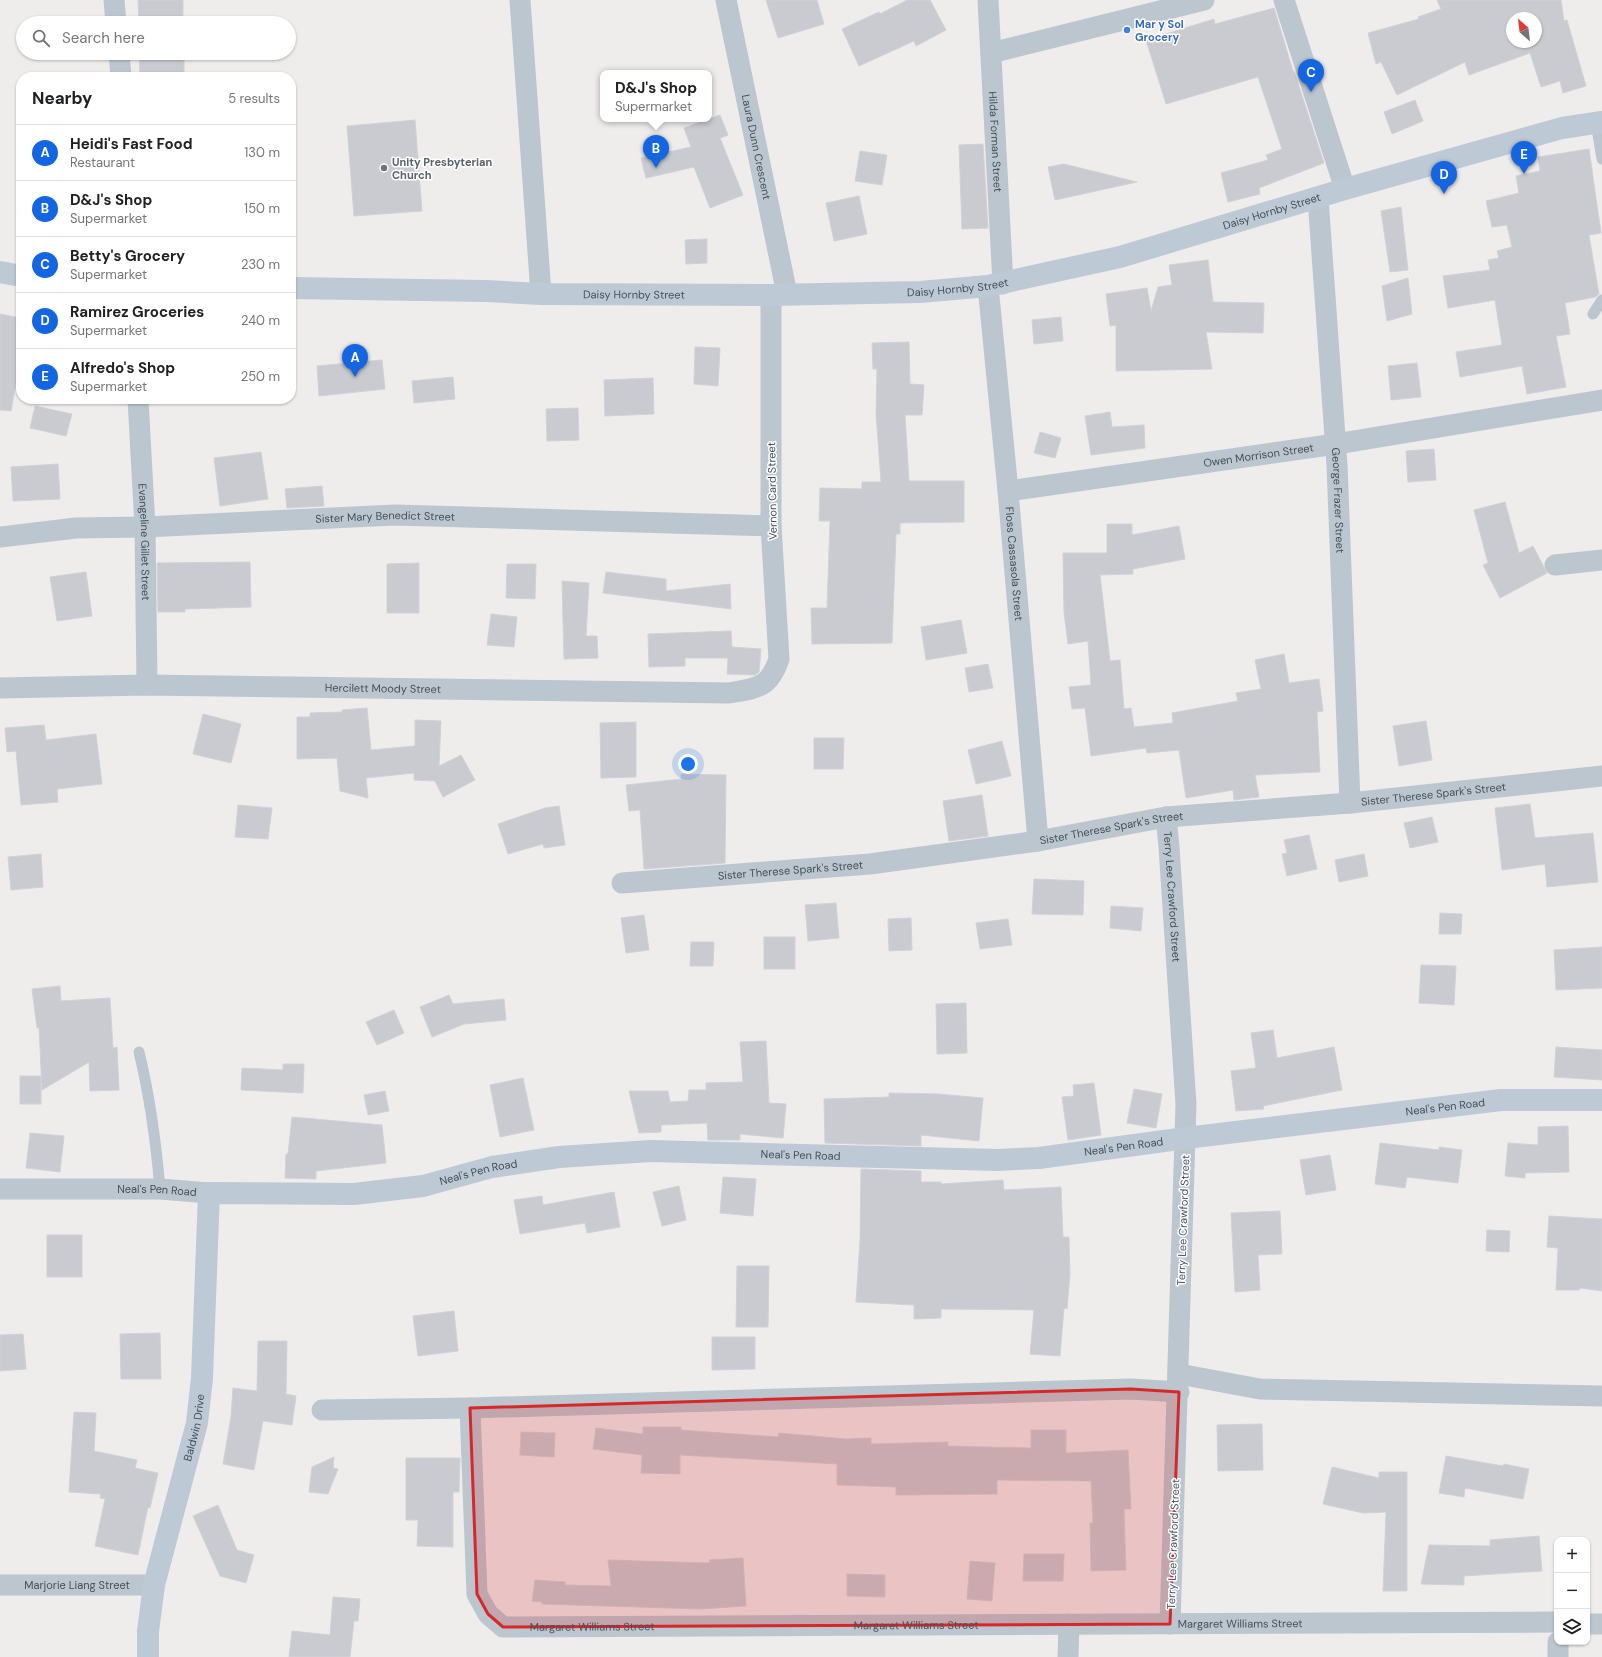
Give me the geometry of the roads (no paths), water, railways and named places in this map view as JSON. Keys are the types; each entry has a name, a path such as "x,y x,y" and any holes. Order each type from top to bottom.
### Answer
{"street":[{"path":"114,0 115,16"},
{"path":"520,0 541,294"},
{"name":"Laura Dunn Crescent","path":"726,0 779,295"},
{"name":"Hilda Forman Street","path":"988,0 991,53 995,285"},
{"path":"991,53 1204,0"},
{"path":"1284,0 1345,189"},
{"path":"120,60 121,72"},
{"name":"Daisy Hornby Street","path":"296,288 486,291 541,294 779,295 920,292 995,285 1120,257 1345,189 1562,128 1599,122"},
{"name":"George Frazer Street","path":"1318,198 1336,444 1350,803"},
{"path":"0,272 16,275"},
{"name":"Floss Cassasola Street","path":"995,285 1008,491 1038,841"},
{"name":"Vernon Card Street","path":"765,684 774,672 779,659 771,526 779,295"},
{"name":"Owen Morrison Street","path":"1008,491 1336,444 1602,400"},
{"name":"Evangeline Gillet Street","path":"138,404 145,527 147,685"},
{"name":"Sister Mary Benedict Street","path":"0,537 76,528 145,527 394,515 771,526"},
{"path":"1555,565 1602,560"},
{"name":"Hercilett Moody Street","path":"0,688 147,685 729,693 765,684"},
{"name":"Sister Therese Spark's Street","path":"622,883 870,864 1038,841 1166,817 1350,803 1602,776"},
{"name":"Terry Lee Crawford Street","path":"1166,817 1170,847 1186,1104 1179,1383 1170,1624"},
{"name":"Neal's Pen Road","path":"0,1189 160,1189 209,1193 354,1194 423,1186 492,1167 559,1157 651,1151 997,1160 1039,1158 1186,1138 1501,1100 1602,1100"},
{"name":"Baldwin Drive","path":"148,1657 148,1631 154,1584 197,1423 202,1378 209,1193"},
{"path":"322,1410 470,1408 1131,1389 1179,1383 1260,1389 1602,1396"},
{"name":"Margaret Williams Street","path":"470,1408 477,1594 488,1614 503,1627 1554,1622"},
{"name":"Marjorie Liang Street","path":"0,1585 154,1584"},
{"path":"1068,1657 1069,1624"},
{"path":"1590,1624 1602,1624"},
{"path":"1558,1645 1558,1657"}],"lane":[{"path":"1599,122 1602,159"},
{"path":"1593,314 1602,300"},
{"path":"139,1052 148,1089 155,1129 160,1189"}],"place":[{"name":"Mar y Sol Grocery","path":"1127,30"},
{"name":"Betty's Grocery","path":"1311,92"},
{"name":"Unity Presbyterian Church","path":"384,168"},
{"name":"D&J's Shop","path":"656,168"},
{"name":"Alfredo's Shop","path":"1524,174"},
{"name":"Ramirez Groceries","path":"1444,194"},
{"name":"Heidi's Fast Food","path":"355,377"}]}
